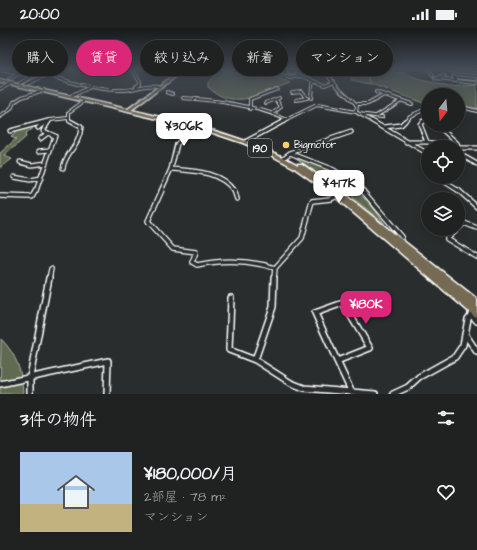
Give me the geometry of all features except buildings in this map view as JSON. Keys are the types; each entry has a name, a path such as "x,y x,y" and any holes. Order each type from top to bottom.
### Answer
{"highway":[{"name":"190","path":"29,86 84,101 130,109 247,141"},
{"name":"190","path":"32,86 43,90 207,126 286,156 339,195 475,310"},
{"path":"130,109 162,86"}],"street":[{"path":"82,86 88,88 124,89 138,86"},
{"path":"101,88 124,90 140,86"},
{"path":"154,86 160,88"},
{"path":"310,98 312,98 312,86"},
{"path":"338,86 356,104 357,113"},
{"path":"72,96 88,88"},
{"path":"250,109 250,99 276,89"},
{"path":"0,117 11,109 17,100 43,90"},
{"path":"292,92 301,91 306,98"},
{"path":"167,92 173,94"},
{"path":"376,92 412,104"},
{"path":"356,104 368,104 384,95"},
{"path":"183,98 202,99 273,113 287,120"},
{"path":"266,103 279,98"},
{"path":"296,100 310,98 317,106"},
{"path":"273,113 282,106 276,99"},
{"path":"300,99 305,104"},
{"path":"63,168 64,159 79,143 81,129 80,126 69,122 68,118 70,110 84,101"},
{"path":"376,116 400,101"},
{"path":"247,141 311,107 317,106 382,117"},
{"path":"465,107 477,110"},
{"path":"383,128 401,125 413,114 421,111"},
{"path":"357,113 404,142 421,150"},
{"path":"10,131 48,121 68,118"},
{"path":"38,128 48,121"},
{"path":"0,196 32,197 36,193 55,136 43,131 48,121"},
{"path":"202,128 186,135 179,141 176,146 172,169 148,218 164,240 173,249 196,252 192,262 197,265 212,261 238,260 249,261 275,268"},
{"path":"286,156 351,132"},
{"path":"445,132 454,140"},
{"path":"40,139 48,133"},
{"path":"404,142 421,142"},
{"path":"465,147 477,148"},
{"path":"39,151 50,150"},
{"path":"286,156 325,166 356,185 369,197 402,236"},
{"path":"465,157 477,164"},
{"path":"20,162 32,165 46,163"},
{"path":"172,169 216,176 233,186 237,200"},
{"path":"14,177 30,180 41,178"},
{"path":"448,184 460,191 477,207"},
{"path":"255,360 273,307 275,268 302,238 312,201 331,199 356,185"},
{"path":"477,228 464,223 447,239 477,257"},
{"path":"30,394 30,377 51,269"},
{"path":"231,298 229,350 255,360 291,383 312,392 375,394"},
{"path":"337,361 370,348 343,303 315,313 337,361 352,393"},
{"path":"475,310 477,321"},
{"path":"393,394 409,386 418,377 451,362 459,354 464,344 466,322 475,310"},
{"path":"465,334 477,352"},
{"path":"0,384 108,361 107,394"}],"green space":[{"path":"208,86 282,86 249,98 228,98 218,94"},
{"path":"377,86 477,86 477,109 465,106 465,88 421,88 421,102"},
{"path":"38,124 25,134 26,137 4,156 12,159 0,168 0,153 16,139 11,137 18,130"},
{"path":"293,156 335,173 351,185 343,188 336,186"},
{"path":"355,191 369,202 385,224 354,199 352,195"},
{"path":"1,339 11,351 18,364 23,394 0,394"}],"tunnel":[{"path":"163,89 167,92"},
{"path":"173,94 183,98"}],"place":[{"name":"Bigmotor","path":"286,145"}]}
